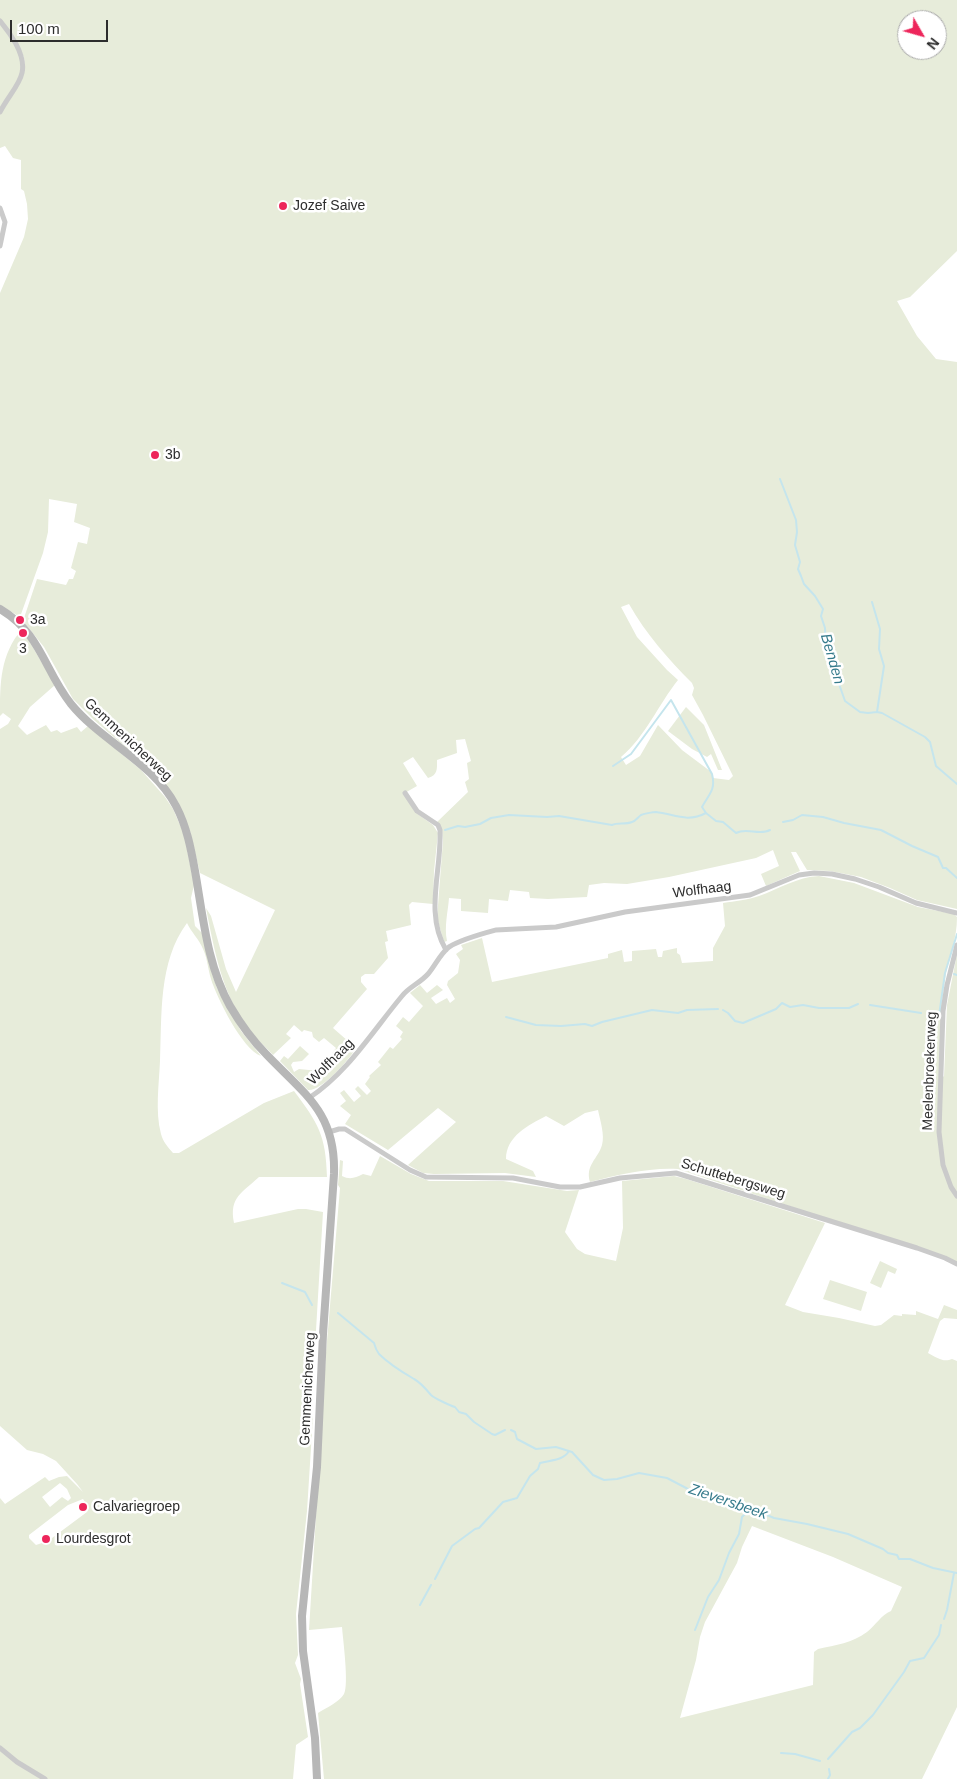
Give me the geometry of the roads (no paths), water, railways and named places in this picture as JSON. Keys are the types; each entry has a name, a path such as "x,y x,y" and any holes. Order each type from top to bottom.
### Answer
{"main road":[{"name":"Gemmenicherweg","path":"0,609 16,619 28,631 62,691 75,708 142,766 159,783 176,806 187,834 214,966 224,995 246,1031 265,1054 309,1098 323,1116 334,1150 317,1467 302,1616 303,1651 317,1779"}],"street":[{"path":"0,21 22,54 24,64 18,82 0,112"},
{"path":"0,208 5,222 0,246"},
{"path":"405,792 417,811 438,825 440,830 435,912 437,929 446,950"},
{"name":"Wolfhaag","path":"309,1098 325,1086 349,1063 403,995 426,976 446,950 451,946 496,930 556,927 625,912 750,895 804,873 826,873 855,879 916,903 957,913"},
{"name":"Meelenbroekerweg","path":"957,945 943,1011 939,1132 943,1165 951,1187 957,1196"},
{"name":"Schuttebergsweg","path":"329,1132 345,1129 410,1170 429,1177 513,1178 560,1186 580,1187 620,1178 668,1172 676,1173 917,1248 957,1264"},
{"path":"0,1748 17,1762 45,1779"}],"waterway":[{"name":"Benden","path":"780,479 796,520 795,545 800,562 798,569 804,584 823,609 821,616 825,628 826,647 845,701 860,712 882,713 925,737 930,742 936,766 957,784"},
{"path":"872,602 880,629 879,649 884,666 877,712"},
{"path":"613,766 631,754 671,700 712,774 712,788 702,807 706,813"},
{"path":"445,830 458,826 465,827 480,824 491,818 509,815 559,816 612,825 629,823 635,821 641,815 656,812 687,818 706,813 716,821 723,822 736,833 740,831 766,832 770,830"},
{"path":"783,822 793,820 802,815 823,817 881,830 938,857 943,868 946,868 957,878"},
{"path":"937,1017 939,1016 945,973 957,934"},
{"path":"723,1010 735,1021 743,1023 776,1009 782,1003 790,1007 803,1005 819,1008 849,1008 858,1004"},
{"path":"870,1005 921,1013"},
{"path":"506,1017 536,1025 561,1026 585,1024 592,1026 652,1010 678,1013 687,1010 718,1009"},
{"name":"Zieversbeek","path":"282,1283 305,1292 312,1305"},
{"name":"Zieversbeek","path":"338,1313 374,1343 377,1351 383,1358 418,1382 433,1396 455,1407 459,1412 466,1414 492,1434 495,1435 505,1430"},
{"name":"Zieversbeek","path":"511,1430 515,1432 517,1439 536,1449 556,1447 572,1452 593,1475 604,1480 617,1479 639,1473 667,1478 688,1489 714,1498 730,1501 749,1510 755,1510 774,1518 848,1534 888,1553 897,1555 899,1559 910,1559 933,1568 957,1573"},
{"path":"435,1579 452,1546 479,1528 503,1502 517,1498 530,1476 538,1469 540,1463 563,1457 569,1451"},
{"path":"695,1630 708,1597 719,1580 729,1553 739,1534 742,1517 749,1510"},
{"path":"944,1619 954,1573"},
{"path":"420,1605 431,1585"},
{"path":"828,1759 852,1732 860,1728 873,1715 910,1661 924,1658 939,1635 941,1625"},
{"path":"781,1753 795,1754 820,1761"},
{"path":"828,1779 830,1775 829,1769"}],"place":[{"name":"Jozef Saive","path":"283,206"},
{"name":"3b","path":"155,455"},
{"name":"3a","path":"20,620"},
{"name":"3","path":"23,633"},
{"name":"Calvariegroep","path":"83,1507"},
{"name":"Lourdesgrot","path":"46,1539"}]}
